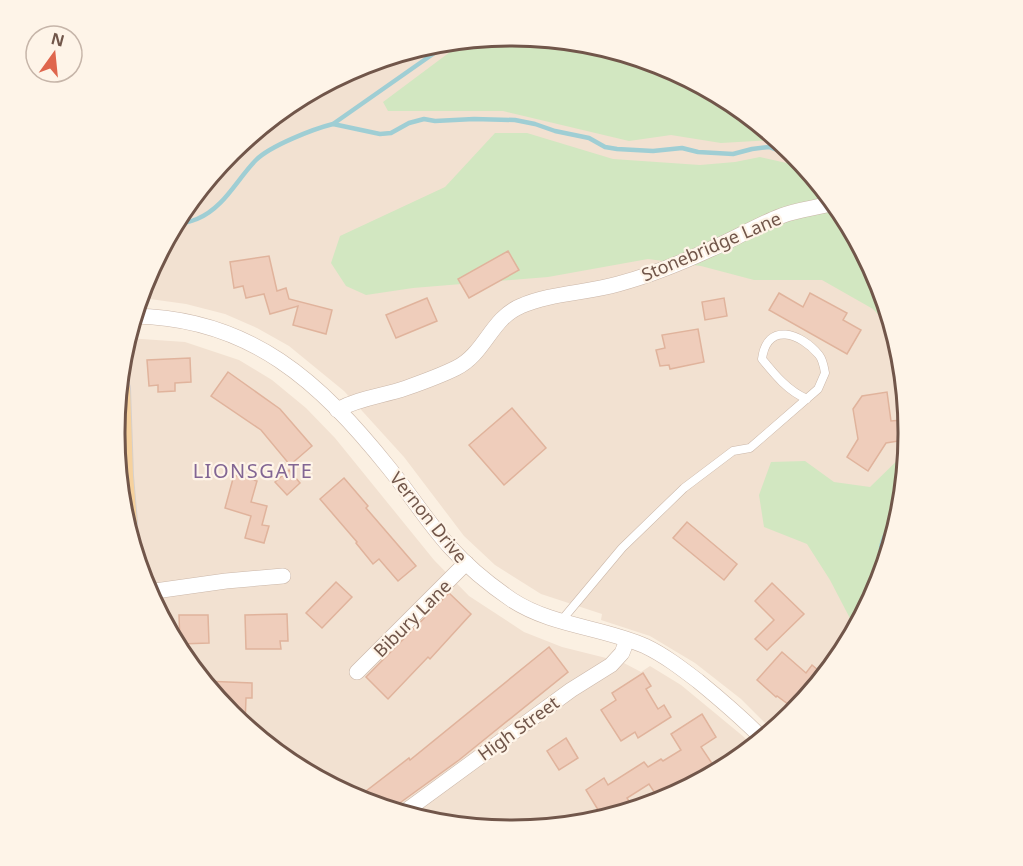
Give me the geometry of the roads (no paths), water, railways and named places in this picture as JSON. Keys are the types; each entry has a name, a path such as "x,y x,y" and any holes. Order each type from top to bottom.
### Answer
{"street":[{"name":"Stonebridge Lane","path":"337,410 359,400 405,388 467,362 506,315 519,306 618,284 712,249 784,214 823,205"},
{"name":"Vernon Drive","path":"144,316 166,317 211,327 260,347 314,387 337,410 389,468 450,547 483,579 514,601 533,611 645,646 677,665 724,702 756,732"},
{"name":"Bibury Lane","path":"357,672 466,563"},
{"path":"159,591 283,576"},
{"name":"High Street","path":"412,806 571,690 611,665 622,653 627,640"}],"lane":[{"path":"561,621 622,548 684,488 733,451 750,447 807,399 818,389 825,373 821,357 807,343 792,335 781,334 771,339 764,348 762,359 795,394 807,399"}],"waterway":[{"path":"188,222 215,208 256,160 271,149 333,124 431,55"},
{"path":"333,124 380,134 391,133 409,123 424,119 435,121 515,120 589,138 605,147 617,149 653,151 682,148 698,152 733,154 752,149 773,148"}],"district":[{"name":"LIONSGATE","path":"253,470"}]}
